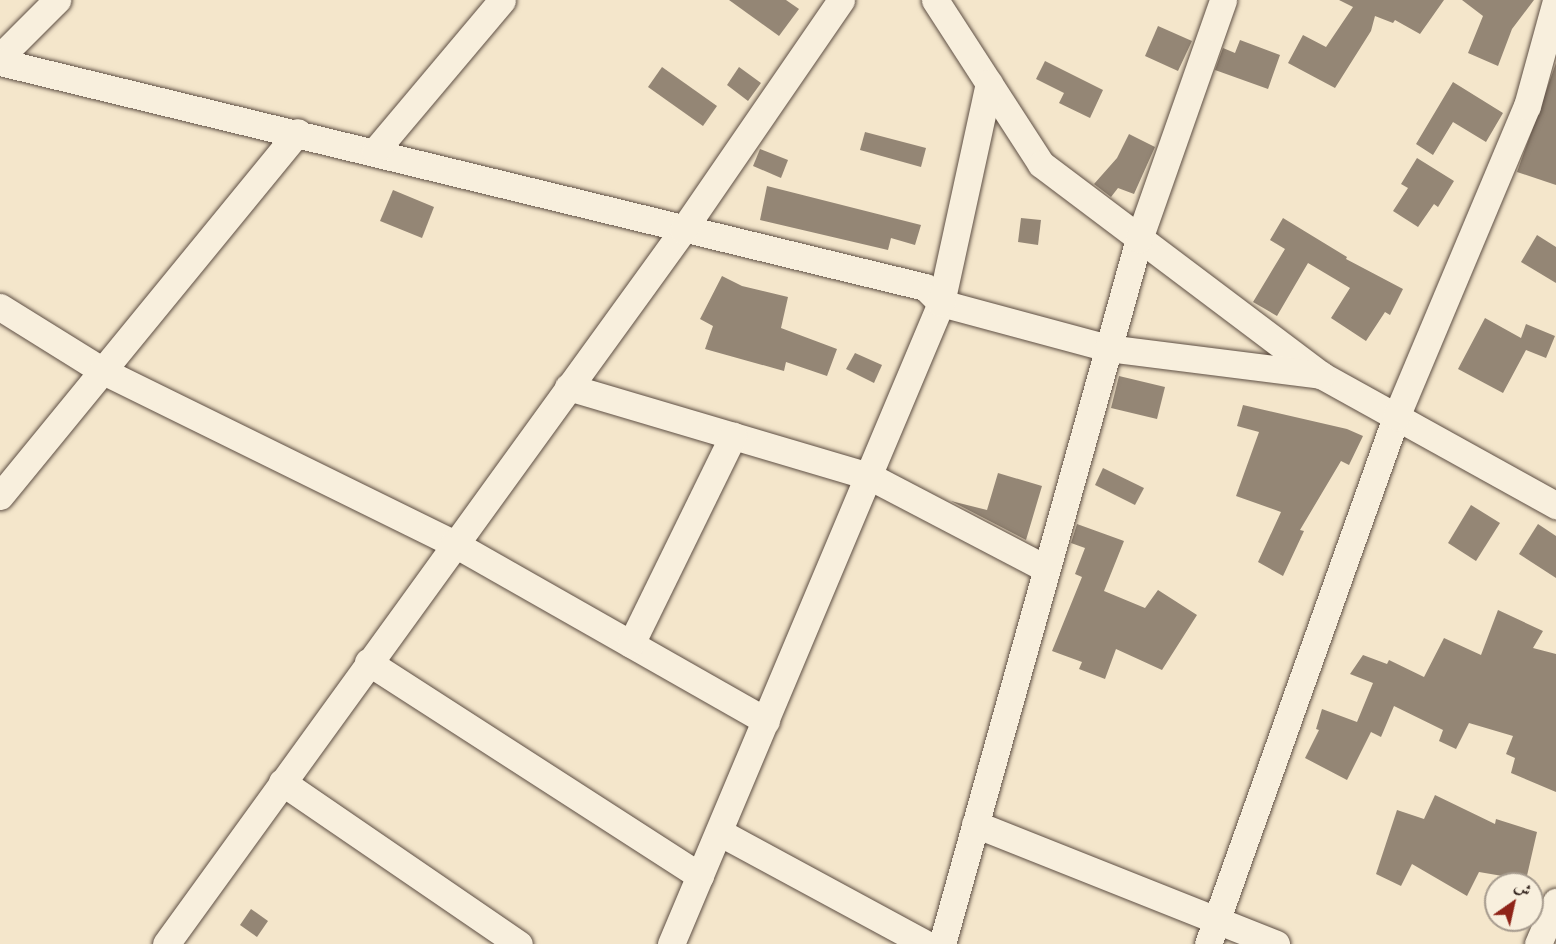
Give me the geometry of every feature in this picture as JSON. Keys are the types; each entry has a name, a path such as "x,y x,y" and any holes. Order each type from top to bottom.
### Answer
{"street":[{"path":"0,57 57,0"},
{"path":"375,151 502,0"},
{"path":"166,944 453,543 683,230 841,0"},
{"path":"935,0 1041,164 1321,375 1556,505"},
{"path":"942,944 1045,568 1139,239 1223,0"},
{"path":"1212,932 1396,417 1527,106 1556,1"},
{"path":"0,62 298,132 683,230 926,287 941,303 1108,348 1321,375"},
{"path":"670,944 941,303 989,83"},
{"path":"0,496 298,132"},
{"path":"0,307 103,370 453,543 766,721"},
{"path":"568,387 869,476 1045,568"},
{"path":"631,644 733,436"},
{"path":"368,662 700,876"},
{"path":"282,782 519,944"},
{"path":"975,824 1212,932 1276,944"},
{"path":"719,832 926,944"},
{"path":"1538,944 1556,902"}],"building":[{"path":"729,0 786,0 799,9 779,36"},
{"path":"1339,0 1444,0 1420,34 1395,20 1393,23 1375,16 1371,31 1335,88 1288,63 1303,35 1326,47 1353,7"},
{"path":"1462,0 1534,0 1512,29 1498,66 1468,53 1483,16"},
{"path":"1158,26 1192,41 1178,71 1145,56"},
{"path":"1240,40 1280,55 1268,89 1215,70 1223,48 1235,53"},
{"path":"1045,61 1103,90 1090,118 1059,103 1064,93 1036,79"},
{"path":"1556,63 1556,185 1517,172"},
{"path":"662,67 717,106 703,126 648,87"},
{"path":"739,67 761,83 748,101 727,85"},
{"path":"1453,82 1503,113 1486,142 1453,122 1433,155 1416,144"},
{"path":"865,132 926,148 921,167 860,150"},
{"path":"1129,134 1155,147 1134,194 1118,188 1111,197 1094,184 1117,158"},
{"path":"760,149 788,160 781,178 753,166"},
{"path":"1417,158 1454,181 1438,207 1434,204 1418,227 1393,211 1408,188 1401,184"},
{"path":"767,186 921,225 915,245 891,238 888,250 760,220"},
{"path":"393,190 434,207 422,238 380,221"},
{"path":"1021,218 1041,220 1038,245 1018,242"},
{"path":"1283,218 1347,257 1346,259 1403,289 1390,315 1385,312 1366,341 1331,318 1350,288 1308,263 1277,316 1253,302 1285,249 1270,240"},
{"path":"1537,235 1556,247 1556,283 1521,262"},
{"path":"722,276 742,286 788,297 781,328 837,349 827,376 786,362 784,371 705,349 713,326 700,319"},
{"path":"1485,318 1521,338 1526,324 1555,336 1546,358 1526,350 1503,393 1458,369"},
{"path":"855,353 882,365 874,383 846,369"},
{"path":"1119,376 1165,387 1157,419 1111,408"},
{"path":"1243,405 1347,429 1363,436 1349,465 1341,461 1300,530 1304,531 1283,576 1258,562 1281,512 1236,496 1259,432 1237,426"},
{"path":"1103,468 1144,488 1135,505 1095,485"},
{"path":"998,473 1042,486 1026,540 951,501 987,510"},
{"path":"1471,505 1500,523 1476,561 1448,543"},
{"path":"1077,524 1124,541 1104,591 1145,608 1158,590 1197,615 1162,670 1116,649 1105,679 1079,669 1082,662 1052,651 1082,577 1075,574 1085,548 1071,543"},
{"path":"1538,524 1556,536 1556,578 1519,554"},
{"path":"1498,610 1543,631 1533,648 1556,654 1556,792 1511,773 1515,758 1506,754 1513,736 1469,723 1456,749 1439,741 1443,730 1394,706 1381,737 1371,732 1347,780 1305,758 1319,730 1316,729 1322,709 1357,722 1373,683 1350,674 1363,655 1387,664 1389,660 1424,677 1444,638 1481,655"},
{"path":"1435,795 1495,824 1496,819 1537,832 1528,872 1479,872 1467,896 1412,864 1401,886 1376,874 1397,810 1424,819"},
{"path":"251,909 268,921 257,937 240,925"}]}
